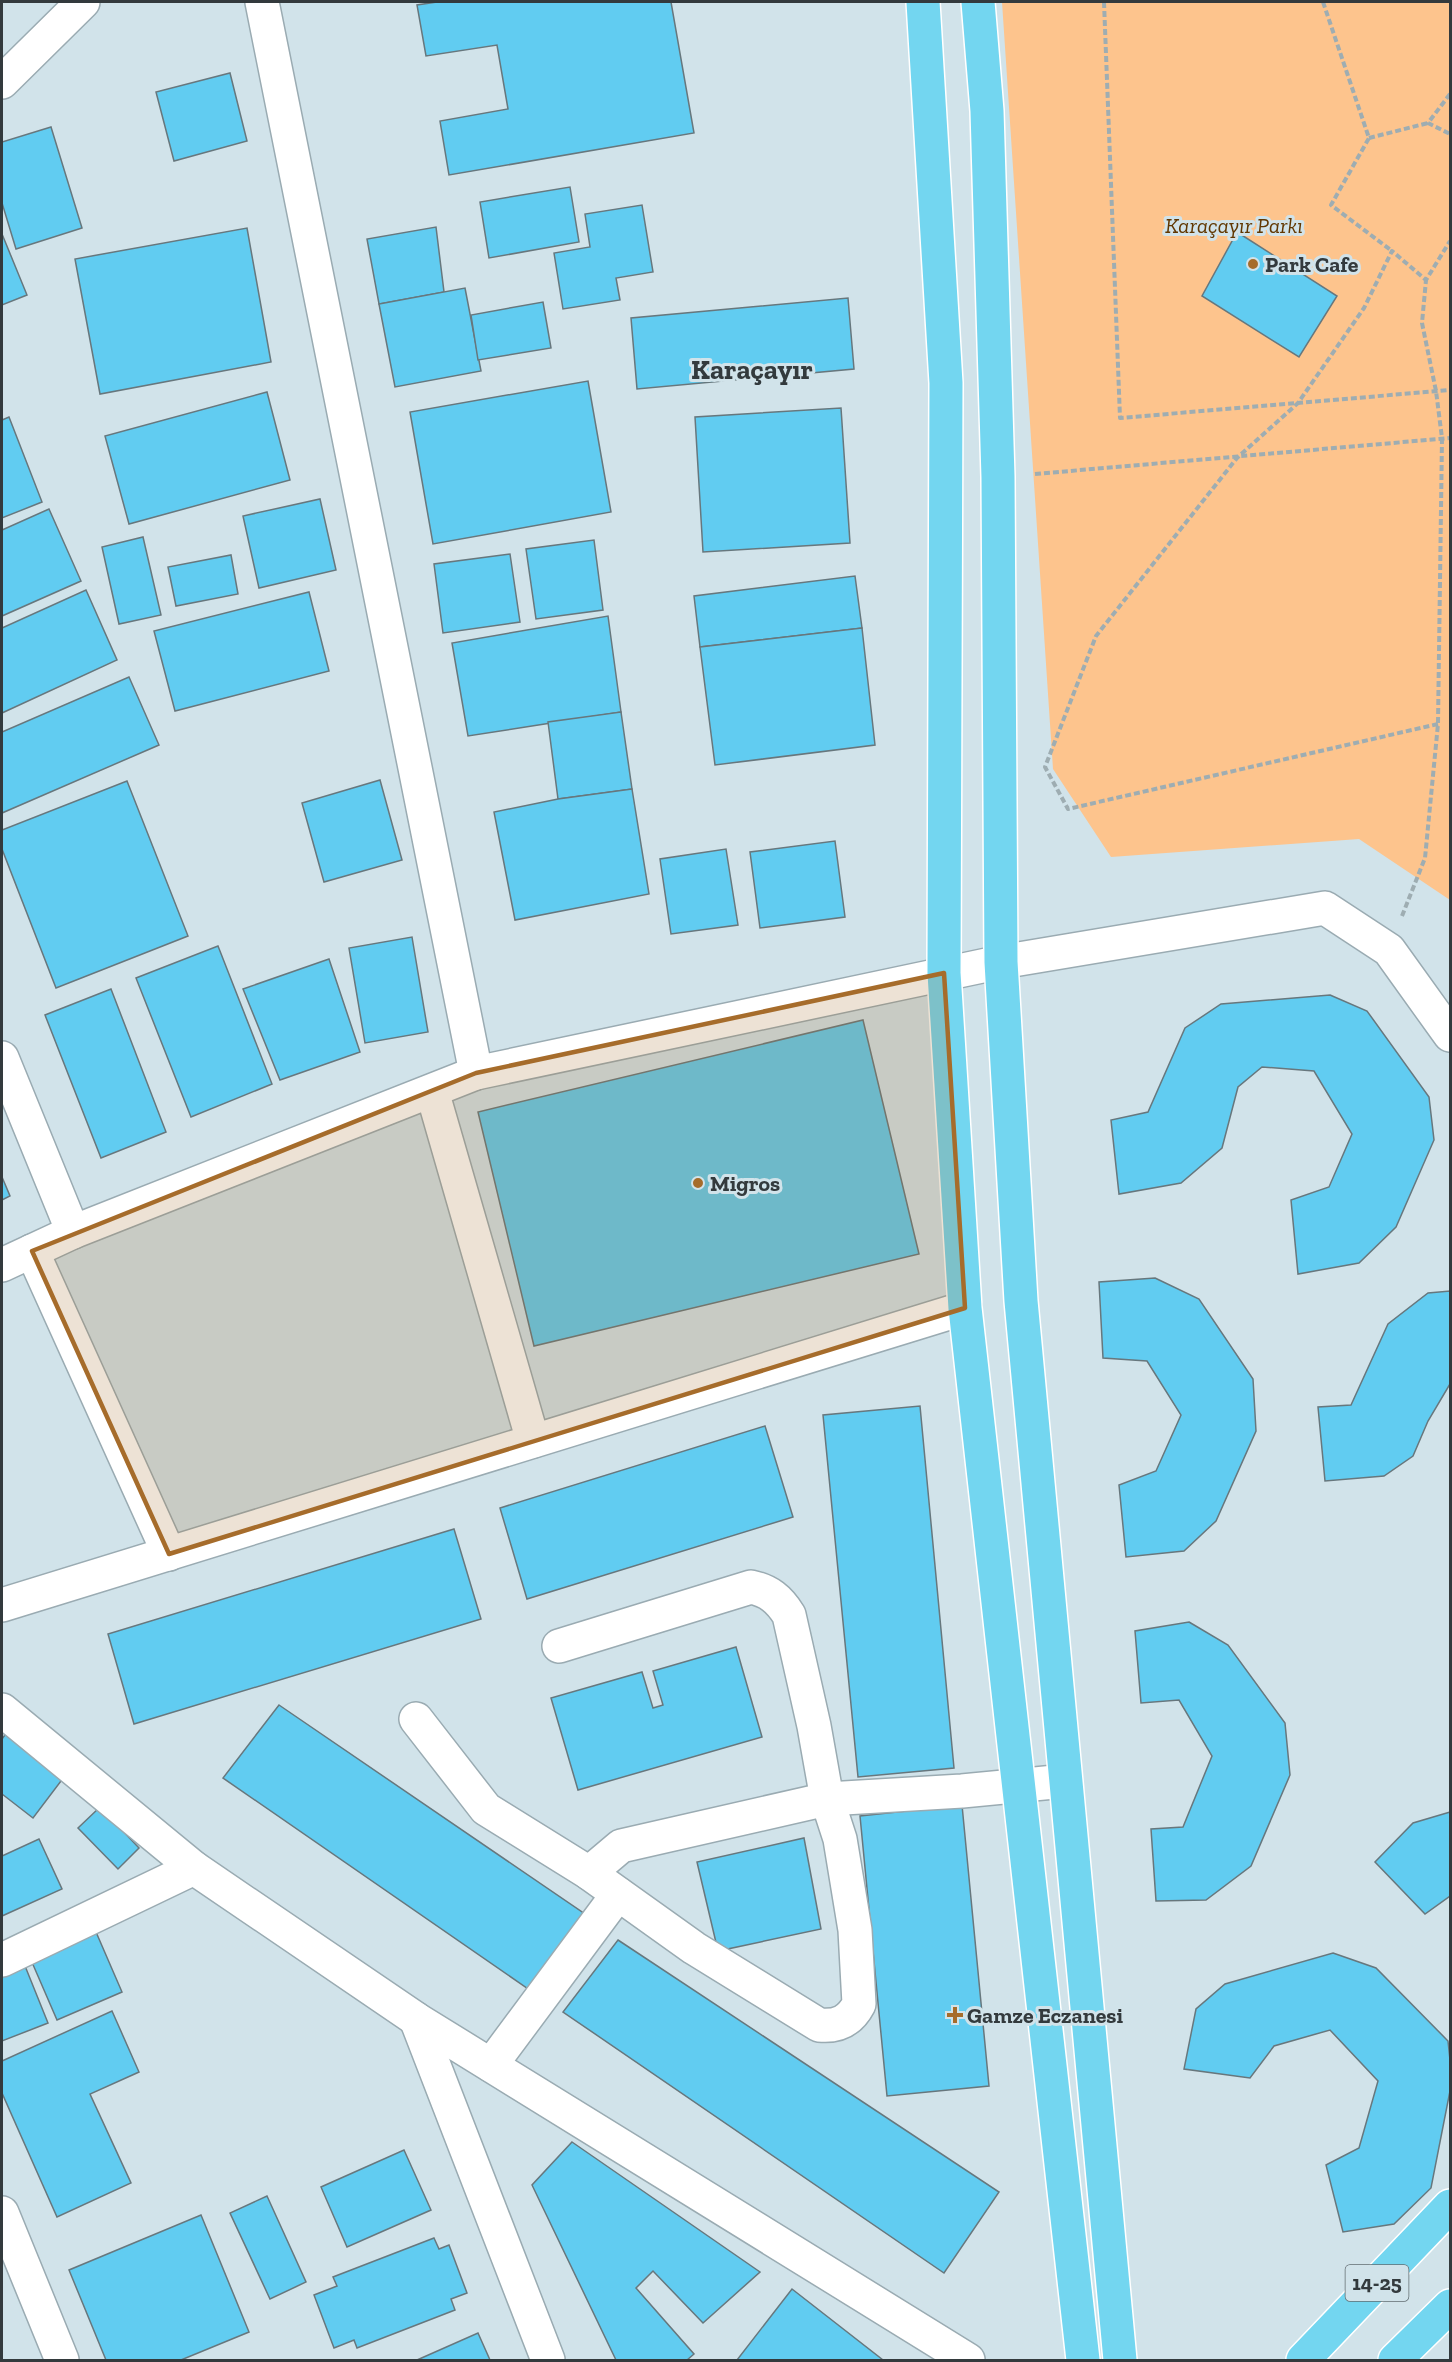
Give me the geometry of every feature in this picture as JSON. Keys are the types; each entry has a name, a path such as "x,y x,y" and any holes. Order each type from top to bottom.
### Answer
{"main road":[{"path":"923,2 946,383 944,973 964,1308 1083,2361"},
{"path":"978,2 987,111 998,477 1001,962 1022,1301 1120,2361"},
{"name":"14-25","path":"1303,2361 1450,2206"},
{"name":"14-25","path":"1395,2361 1450,2306"}],"street":[{"path":"2,82 83,2"},
{"path":"262,2 476,1073"},
{"path":"2,1265 73,1232 476,1073 944,973 1324,908 1389,950 1450,1035"},
{"path":"2,1058 73,1232"},
{"path":"432,1091 533,1441"},
{"path":"32,1251 169,1554"},
{"path":"2,1605 964,1308"},
{"path":"416,1719 486,1809 589,1873 694,1947 819,2025 835,2025 853,2015 859,2004 855,1930 840,1839 827,1799 814,1726 789,1615 782,1603 772,1594 751,1587 560,1646"},
{"path":"2,1710 194,1868 416,2019 968,2361"},
{"path":"589,1873 621,1846 827,1799 1019,1787 1065,1781"},
{"path":"2,1960 194,1868"},
{"path":"491,2066 618,1894"},
{"path":"416,2019 548,2361"},
{"path":"2,2213 62,2361"}],"path":[{"path":"1104,2 1120,418 1450,390"},
{"path":"1323,2 1369,138"},
{"path":"1425,280 1392,251 1331,205 1369,138 1428,123 1450,94"},
{"path":"1428,123 1450,134"},
{"path":"1389,950 1425,858 1438,724 1442,438 1436,391 1422,323 1425,280 1450,241"},
{"path":"1392,251 1364,308 1298,403 1237,458 1096,636 1045,767 1068,809 1438,724"},
{"path":"998,477 1450,438"}],"highlighted area":[{"path":"944,973 965,1308 169,1554 32,1251 476,1073"}],"green space":[{"name":"Karaçayır Parkı","path":"1002,2 1450,2 1450,900 1359,839 1111,857 1053,769"}],"building":[{"path":"437,2 671,2 694,133 449,175 440,121 508,109 497,45 426,56 417,5"},
{"path":"230,73 247,141 174,161 156,92"},
{"path":"51,127 82,228 16,249 2,203 2,142"},
{"path":"570,187 579,242 489,258 480,202"},
{"path":"642,205 653,272 616,278 620,300 563,309 554,253 590,247 585,214"},
{"path":"436,227 444,292 379,304 367,239"},
{"path":"247,228 271,362 100,394 75,259"},
{"name":"Park Cafe","path":"1237,232 1337,296 1299,357 1202,296"},
{"path":"2,234 27,295 2,305"},
{"path":"465,288 481,371 395,387 379,304"},
{"path":"848,298 854,369 637,389 631,318"},
{"path":"543,302 551,348 478,360 471,315"},
{"path":"588,381 611,512 433,544 410,412"},
{"path":"267,392 290,480 129,524 105,436"},
{"path":"841,408 850,543 703,552 695,417"},
{"path":"9,417 42,502 2,518 2,420"},
{"path":"320,499 336,570 259,588 243,516"},
{"path":"49,509 81,581 2,616 2,530"},
{"path":"143,537 161,615 119,624 102,547"},
{"path":"594,540 603,610 536,619 526,549"},
{"path":"510,554 520,622 443,633 434,564"},
{"path":"231,555 238,594 176,606 168,567"},
{"path":"855,576 862,628 700,647 694,596"},
{"path":"86,590 117,660 2,713 2,628"},
{"path":"309,592 329,671 175,711 154,631"},
{"path":"608,616 621,712 468,736 452,643"},
{"path":"862,628 875,745 715,765 700,647"},
{"path":"129,677 159,745 2,813 2,732"},
{"path":"621,712 632,789 558,799 548,722"},
{"path":"380,780 402,860 324,882 302,803"},
{"path":"127,781 188,936 56,988 2,849 2,830"},
{"path":"632,789 649,894 515,920 494,812 558,799"},
{"path":"835,841 845,917 760,928 750,852"},
{"path":"726,849 738,925 671,934 660,859"},
{"path":"412,937 428,1032 365,1043 349,948"},
{"path":"218,946 272,1084 191,1117 136,978"},
{"path":"329,959 360,1052 280,1080 243,989"},
{"path":"111,989 166,1132 101,1158 45,1015"},
{"path":"1330,995 1367,1011 1429,1097 1434,1140 1396,1227 1359,1263 1298,1274 1291,1200 1329,1187 1352,1134 1314,1071 1262,1067 1238,1087 1222,1148 1181,1183 1119,1194 1111,1120 1148,1112 1185,1028 1221,1004"},
{"name":"Migros","path":"863,1020 919,1254 534,1346 478,1112"},
{"path":"2,1177 10,1196 2,1200"},
{"path":"1155,1278 1199,1299 1253,1379 1256,1431 1216,1521 1184,1551 1126,1557 1119,1485 1156,1471 1181,1415 1147,1361 1103,1358 1099,1282"},
{"path":"1450,1291 1450,1384 1428,1421 1413,1456 1384,1476 1325,1481 1318,1407 1351,1405 1388,1324 1428,1293"},
{"path":"920,1406 954,1768 858,1777 823,1415"},
{"path":"765,1426 793,1517 527,1599 500,1508"},
{"path":"454,1529 481,1619 134,1724 108,1634"},
{"path":"1189,1622 1228,1645 1285,1723 1290,1775 1251,1866 1206,1900 1156,1901 1151,1829 1183,1827 1212,1756 1179,1700 1141,1703 1135,1631"},
{"path":"736,1647 762,1737 578,1790 551,1698 642,1672 653,1708 663,1705 653,1671"},
{"path":"279,1705 585,1914 534,1993 223,1778"},
{"path":"7,1732 64,1777 33,1818 2,1794 2,1739"},
{"path":"962,1805 989,2086 887,2096 860,1816"},
{"path":"100,1807 139,1848 118,1869 78,1828"},
{"path":"1450,1812 1450,1896 1425,1914 1375,1862 1413,1823"},
{"path":"804,1838 821,1929 718,1951 697,1862"},
{"path":"39,1839 62,1889 2,1916 2,1856"},
{"path":"96,1932 122,1992 57,2020 31,1960"},
{"path":"618,1940 999,2192 944,2273 563,2012"},
{"path":"1333,1953 1376,1968 1448,2041 1450,2060 1450,2091 1431,2188 1394,2224 1343,2232 1326,2165 1359,2148 1378,2081 1330,2030 1274,2046 1250,2078 1184,2069 1196,2009 1225,1984"},
{"path":"23,1961 48,2023 2,2041 2,1970"},
{"path":"112,2011 139,2072 90,2094 131,2183 57,2217 2,2093 2,2061"},
{"path":"572,2142 760,2272 703,2323 653,2271 636,2288 694,2354 687,2360 616,2360 532,2185"},
{"path":"404,2150 431,2210 347,2247 321,2187"},
{"path":"267,2196 306,2282 270,2299 230,2213"},
{"path":"201,2215 249,2332 181,2360 106,2360 69,2270"},
{"path":"434,2238 439,2249 449,2245 467,2293 451,2299 455,2310 357,2348 354,2340 334,2348 314,2295 337,2286 333,2277"},
{"path":"792,2289 883,2360 737,2360"},
{"path":"478,2333 490,2360 417,2360"}],"place":[{"name":"Park Cafe","path":"1253,264"},
{"name":"Migros","path":"698,1183"},
{"name":"Gamze Eczanesi","path":"955,2015"}],"district":[{"name":"Karaçayır","path":"752,369"}]}
